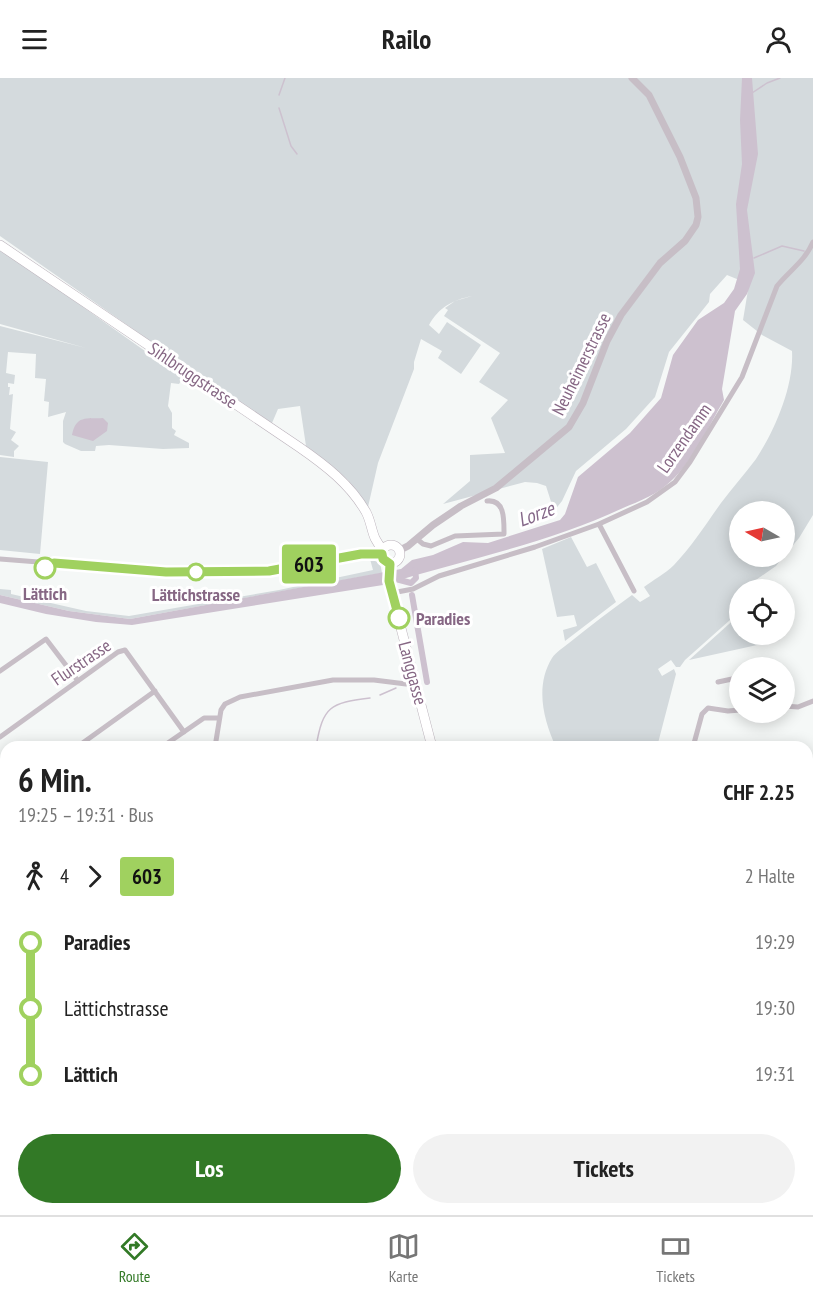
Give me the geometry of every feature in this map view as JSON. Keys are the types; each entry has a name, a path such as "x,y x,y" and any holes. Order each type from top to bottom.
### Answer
{"main road":[{"name":"Sihlbruggstrasse","path":"0,245 311,455 350,488 382,540 385,549"},
{"name":"Sihlbruggstrasse","path":"370,522 371,531 385,549"},
{"path":"394,545 400,550 400,558 390,567 383,559 385,549 394,545"},
{"name":"Langgasse","path":"390,567 391,590 430,741"}],"street":[{"name":"Neuheimerstrasse","path":"400,550 461,506 496,488 569,427 580,409 607,341 621,315 660,263 685,241 696,225 698,217 696,198 680,157 649,95 632,78"},
{"name":"Lorzendamm","path":"391,590 412,589 440,576 535,547 599,524 647,502 675,482 690,462 742,377 777,286 785,275 800,264 813,242"},
{"path":"417,539 431,546 455,536 504,534 504,517 498,503 494,500 487,501"},
{"path":"599,524 634,591"},
{"path":"367,554 375,538"},
{"path":"0,559 166,572 269,571 385,549"},
{"path":"0,671 46,639 78,681"},
{"name":"Flurstrasse","path":"0,737 118,652 125,650 184,732"},
{"path":"216,741 219,718 225,704 240,697 333,680 374,680 406,684 415,682"},
{"path":"718,682 729,680"},
{"path":"86,741 155,691"},
{"path":"795,707 813,701"},
{"path":"695,741 702,714 708,708 729,711"},
{"path":"171,741 204,718 219,718"}],"shaded area":[{"path":"0,78 813,78 813,515 795,543 795,501 729,501 729,567 775,567 757,579 729,579 729,621 680,667 676,667 671,660 658,669 662,676 674,669 676,674 659,741 554,741 543,702 544,680 552,658 600,618 632,595 640,602 650,596 644,587 670,568 687,550 756,459 770,435 782,407 790,379 792,351 762,335 743,320 749,284 727,275 710,294 709,302 669,352 655,397 626,429 576,471 562,501 554,511 546,486 525,482 443,504 470,481 470,455 505,453 491,418 508,400 479,382 500,353 444,316 448,310 445,308 454,302 437,313 429,325 439,334 447,322 481,345 461,374 438,358 442,351 421,339 414,369 378,463 368,507 348,480 306,446 300,406 278,409 272,423 190,369 0,236"},
{"path":"742,78 752,78 758,154 747,210 755,273 747,294 735,311 722,389 724,400 687,463 660,490 636,503 565,532 383,585 132,625 46,614 0,603 0,595 69,611 130,619 401,569 412,560 433,555 463,542 488,543 560,520 565,514 578,477 630,433 661,398 673,355 698,320 724,303 734,289 740,269 736,204 742,164 740,120"},
{"path":"0,248 183,378 179,384 171,383 168,406 172,413 172,428 176,431 174,435 189,443 189,448 163,449 109,445 96,446 95,451 81,451 65,444 63,442 63,421 66,412 48,417 49,402 44,401 46,379 35,378 36,354 8,352 6,373 15,375 14,384 8,383 9,395 13,394 10,429 16,432 11,440 19,446 14,451 14,457 0,455 0,326 86,348 0,324"},
{"path":"103,418 108,423 107,431 93,441 72,435 79,421"},
{"path":"0,457 48,462 40,554 0,550"},
{"path":"571,537 587,567 596,563 616,602 565,641 563,630 577,626 574,615 557,617 542,549"},
{"path":"370,559 380,563 382,573 130,619 69,611 0,595 0,589 11,590 11,594 86,611 129,616 279,590 373,570"},
{"path":"729,624 729,645 757,645 689,660"}],"waterway":[{"path":"279,95 285,78"},
{"path":"752,93 780,78"},
{"path":"279,108 291,146 297,154"},
{"path":"754,258 782,246 804,251"},
{"path":"392,578 411,583 416,578 415,570"},
{"path":"412,595 427,682"},
{"path":"380,695 396,688"},
{"path":"317,741 322,723 331,709 346,702 370,698"}],"bus line":[{"name":"603","path":"45,568 54,563 166,572 269,571 361,554 382,554 383,559 390,564 389,581 399,618"}],"place":[{"name":"Lättich","path":"45,568"},
{"name":"Lättichstrasse","path":"196,572"},
{"name":"Paradies","path":"399,618"}],"water label":[{"name":"Lorze","path":"536,514"}]}
